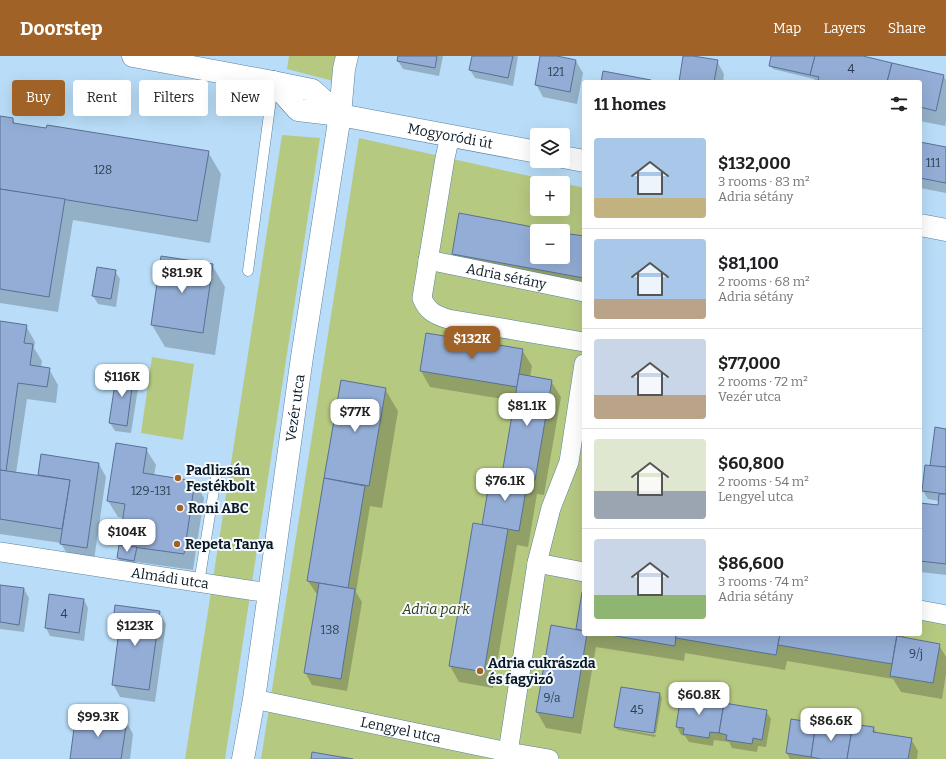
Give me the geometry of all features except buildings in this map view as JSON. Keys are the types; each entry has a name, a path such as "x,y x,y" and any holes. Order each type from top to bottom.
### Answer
{"street":[{"path":"133,56 262,80"},
{"name":"Vezér utca","path":"243,759 254,699 270,593 302,357 340,115 344,69 347,56"},
{"path":"274,82 312,90 340,115"},
{"name":"Mogyoródi út","path":"340,115 530,151"},
{"path":"450,136 422,298 425,305 433,314 448,319 582,342"},
{"path":"570,158 582,161"},
{"path":"922,225 946,230"},
{"name":"Adria sétány","path":"428,260 582,292"},
{"path":"508,756 537,563 551,508 569,462 582,377"},
{"name":"Almádi utca","path":"0,552 270,593"},
{"path":"537,563 582,572"},
{"path":"922,610 946,615"},
{"name":"Lengyel utca","path":"254,699 508,756 549,759"}],"lane":[{"path":"248,271 269,116"},
{"path":"199,583 217,471"}],"green space":[{"path":"289,56 337,56 333,81 287,69"},
{"path":"282,135 320,138 225,759 185,759"},
{"name":"Adria park","path":"359,138 530,176 530,216 570,216 570,185 582,188 582,636 922,636 922,610 946,615 946,759 261,759"},
{"path":"152,357 194,364 183,440 141,433"}],"place":[{"name":"Padlizsán Festékbolt","path":"178,478"},
{"name":"Roni ABC","path":"180,508"},
{"name":"Repeta Tanya","path":"177,544"},
{"name":"Adria cukrászda és fagyizó","path":"480,671"}]}
